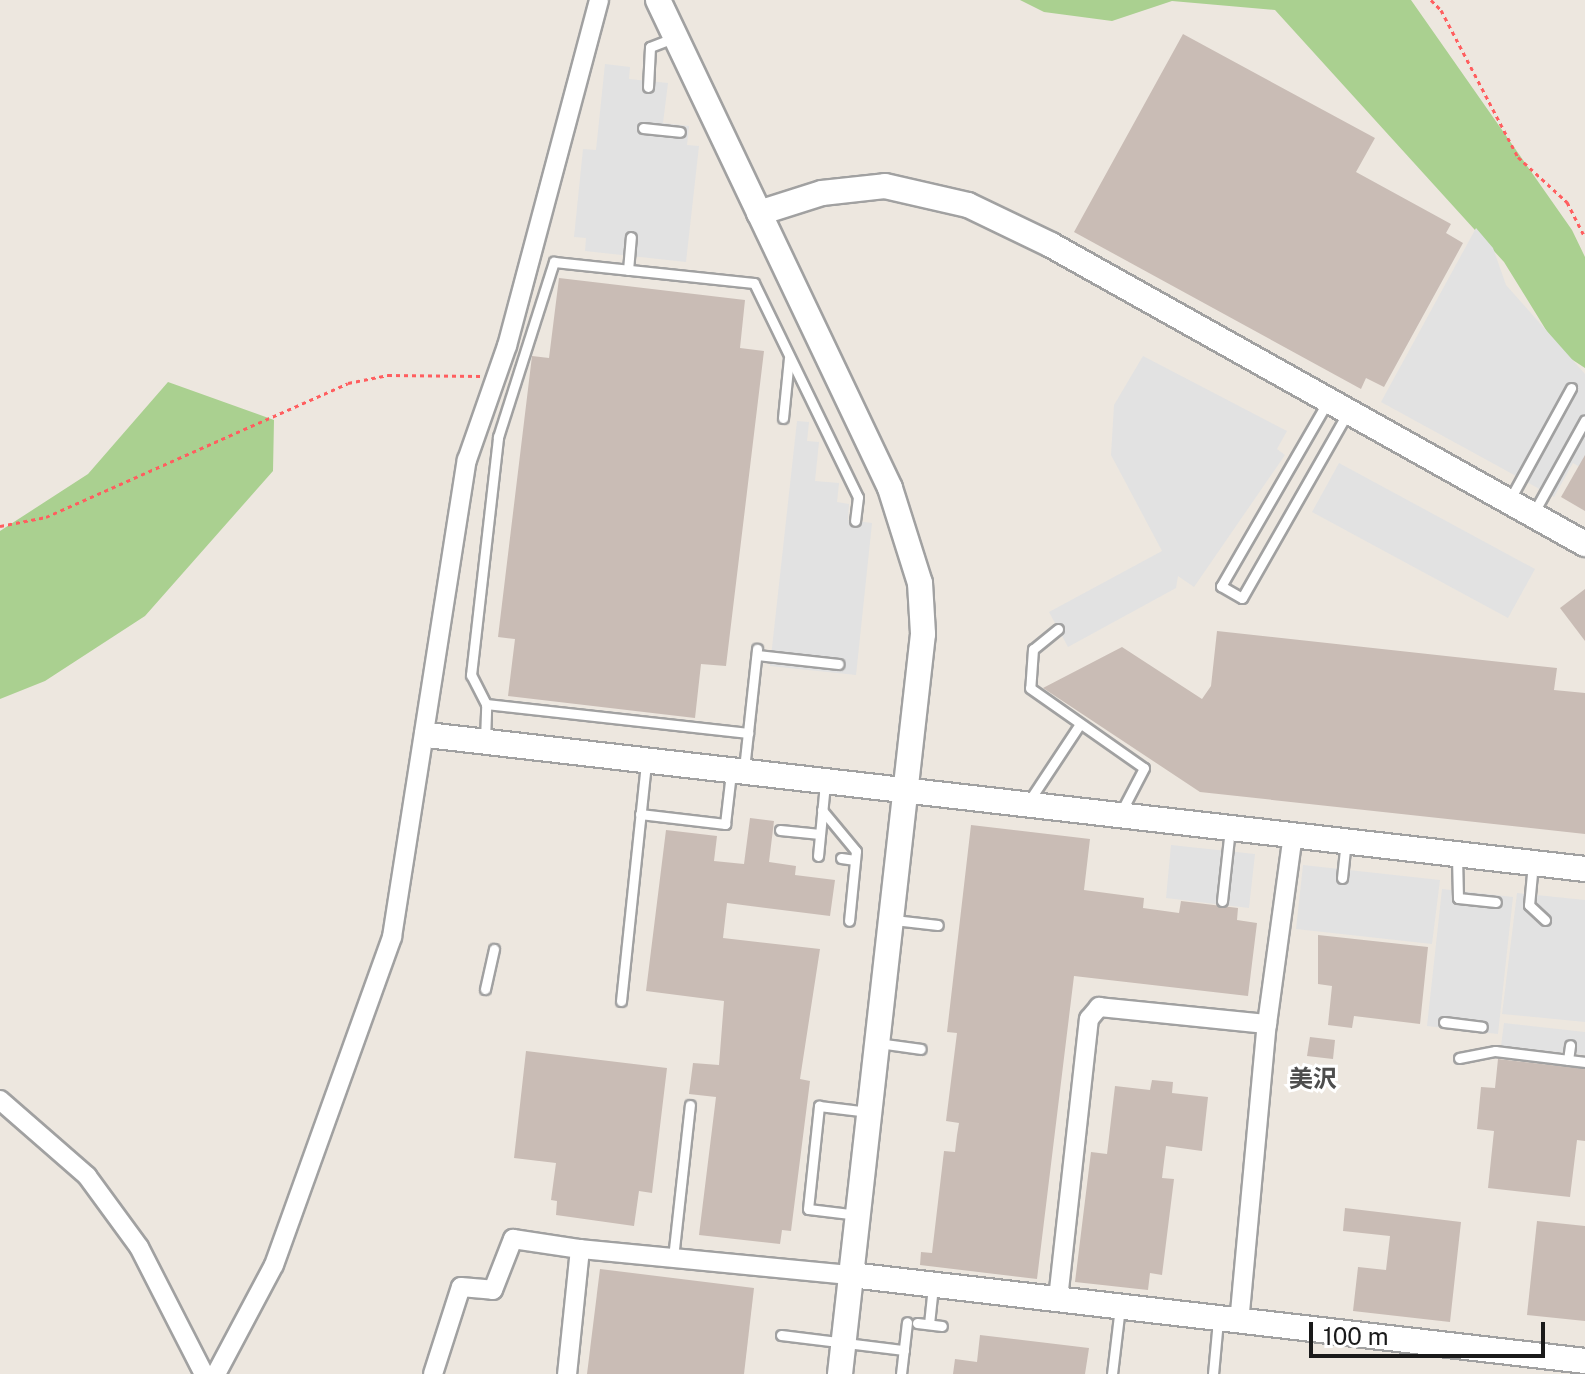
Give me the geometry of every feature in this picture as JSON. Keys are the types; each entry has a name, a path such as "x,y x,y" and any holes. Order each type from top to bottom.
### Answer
{"street":[{"path":"216,1374 274,1265 392,937 427,735 447,572 467,460 497,376 599,0"},
{"path":"658,0 890,488 920,583 923,634 840,1374"},
{"path":"759,213 822,193 885,186 968,205 1051,245 1585,544"},
{"path":"427,735 826,778 1585,869"},
{"path":"1228,1321 1293,835"},
{"path":"1058,1299 1089,1019 1099,1007 1267,1024"},
{"path":"0,1100 87,1176 139,1247 204,1374"},
{"path":"433,1374 461,1287 493,1290 513,1239 580,1249 851,1275 1585,1361"},
{"path":"567,1374 580,1249"}],"lane":[{"path":"648,87 650,47 676,37"},
{"path":"643,128 680,132"},
{"path":"628,270 631,237"},
{"path":"485,741 486,704 471,675 498,437 523,351 554,262 754,283 858,497 855,521"},
{"path":"783,418 789,356"},
{"path":"1509,501 1571,388"},
{"path":"1339,406 1242,598 1221,586 1339,406"},
{"path":"1533,514 1585,420"},
{"path":"1058,629 1033,649 1030,688 1144,768 1120,815"},
{"path":"640,814 725,824 748,733 757,652 839,664"},
{"path":"486,704 748,733"},
{"path":"1026,804 1080,724"},
{"path":"621,1001 646,758"},
{"path":"818,856 826,778"},
{"path":"822,810 856,851 849,921"},
{"path":"1222,901 1230,828"},
{"path":"780,830 820,834"},
{"path":"1342,878 1346,842"},
{"path":"1457,854 1454,887 1458,898 1496,902"},
{"path":"841,858 855,860"},
{"path":"1533,863 1529,905 1545,920"},
{"path":"891,920 938,925"},
{"path":"485,989 494,949"},
{"path":"1444,1022 1482,1027"},
{"path":"878,1043 921,1049"},
{"path":"1568,1060 1570,1045"},
{"path":"1459,1058 1495,1051 1585,1062"},
{"path":"673,1258 690,1105"},
{"path":"858,1215 808,1209 819,1106 870,1112"},
{"path":"929,1324 933,1285"},
{"path":"1112,1374 1120,1307"},
{"path":"1213,1374 1228,1321"},
{"path":"901,1374 912,1322 942,1326"},
{"path":"781,1335 904,1350"}],"path":[{"path":"1431,0 1441,10 1518,157 1567,202 1585,237"},
{"path":"0,526 46,517 348,383 420,373 497,376"}],"green space":[{"path":"1020,0 1411,0 1572,230 1585,257 1585,368 1559,351 1504,262 1275,10 1172,1 1112,21 1044,12"},
{"path":"168,382 274,420 273,471 145,616 45,681 0,699 0,531 88,474"}],"shaded area":[{"path":"605,64 630,67 629,79 668,83 663,123 689,126 687,145 699,146 686,262 585,251 586,238 574,237 583,149 596,150"},
{"path":"1476,228 1493,248 1506,285 1585,374 1585,470 1573,463 1554,497 1381,402"},
{"path":"1143,356 1287,431 1277,449 1285,455 1194,587 1178,576 1176,588 1068,647 1049,612 1162,551 1111,455 1114,405"},
{"path":"797,421 809,422 807,441 819,442 815,481 839,483 837,502 849,504 848,520 872,523 856,675 770,666"},
{"path":"1339,463 1535,569 1508,618 1312,512"},
{"path":"1171,845 1255,854 1249,908 1166,898"},
{"path":"1303,865 1440,880 1432,944 1296,929"},
{"path":"1442,889 1513,897 1498,1034 1427,1026"},
{"path":"1517,893 1585,900 1585,1022 1502,1014"},
{"path":"1504,1023 1585,1032 1585,1055 1501,1046"}],"building":[{"path":"1183,34 1375,138 1356,172 1451,224 1446,233 1463,243 1384,387 1366,378 1361,389 1074,232"},
{"path":"559,278 745,300 740,348 764,351 726,666 701,664 695,718 508,696 515,639 498,637 532,356 549,358"},
{"path":"1585,455 1585,511 1561,497"},
{"path":"1585,589 1585,641 1560,608"},
{"path":"1217,631 1557,668 1554,690 1585,693 1585,834 1200,792 1043,688 1122,647 1202,699 1211,686"},
{"path":"750,818 774,821 769,862 796,866 795,875 835,880 830,916 727,903 723,938 820,949 800,1079 810,1081 791,1231 782,1230 780,1244 699,1235 716,1097 689,1094 693,1063 719,1065 724,1001 646,991 666,830 717,836 714,861 744,864"},
{"path":"971,825 1090,839 1084,890 1144,898 1143,908 1179,913 1181,901 1238,908 1237,920 1257,923 1248,996 1074,976 1037,1279 920,1265 921,1252 932,1253 944,1151 955,1152 959,1123 946,1121 957,1033 947,1032"},
{"path":"1318,935 1428,947 1420,1024 1354,1016 1352,1028 1328,1025 1332,986 1318,984"},
{"path":"1310,1037 1335,1040 1333,1059 1307,1056"},
{"path":"526,1051 667,1068 652,1193 639,1191 634,1226 556,1215 557,1201 551,1200 556,1163 514,1158"},
{"path":"1498,1059 1585,1069 1585,1141 1577,1140 1570,1197 1488,1188 1494,1131 1477,1129 1481,1087 1495,1088"},
{"path":"1152,1080 1173,1082 1172,1093 1208,1097 1202,1151 1166,1146 1162,1178 1174,1179 1162,1275 1150,1273 1148,1290 1075,1282 1091,1152 1107,1154 1115,1086 1150,1090"},
{"path":"1345,1208 1461,1222 1450,1322 1353,1311 1358,1267 1386,1270 1390,1236 1343,1231"},
{"path":"1537,1221 1585,1226 1585,1321 1527,1315"},
{"path":"600,1269 754,1288 744,1374 587,1374"},
{"path":"980,1335 1089,1348 1085,1374 953,1374 955,1359 977,1362"}],"district":[{"name":"美沢","path":"1313,1079"}]}
